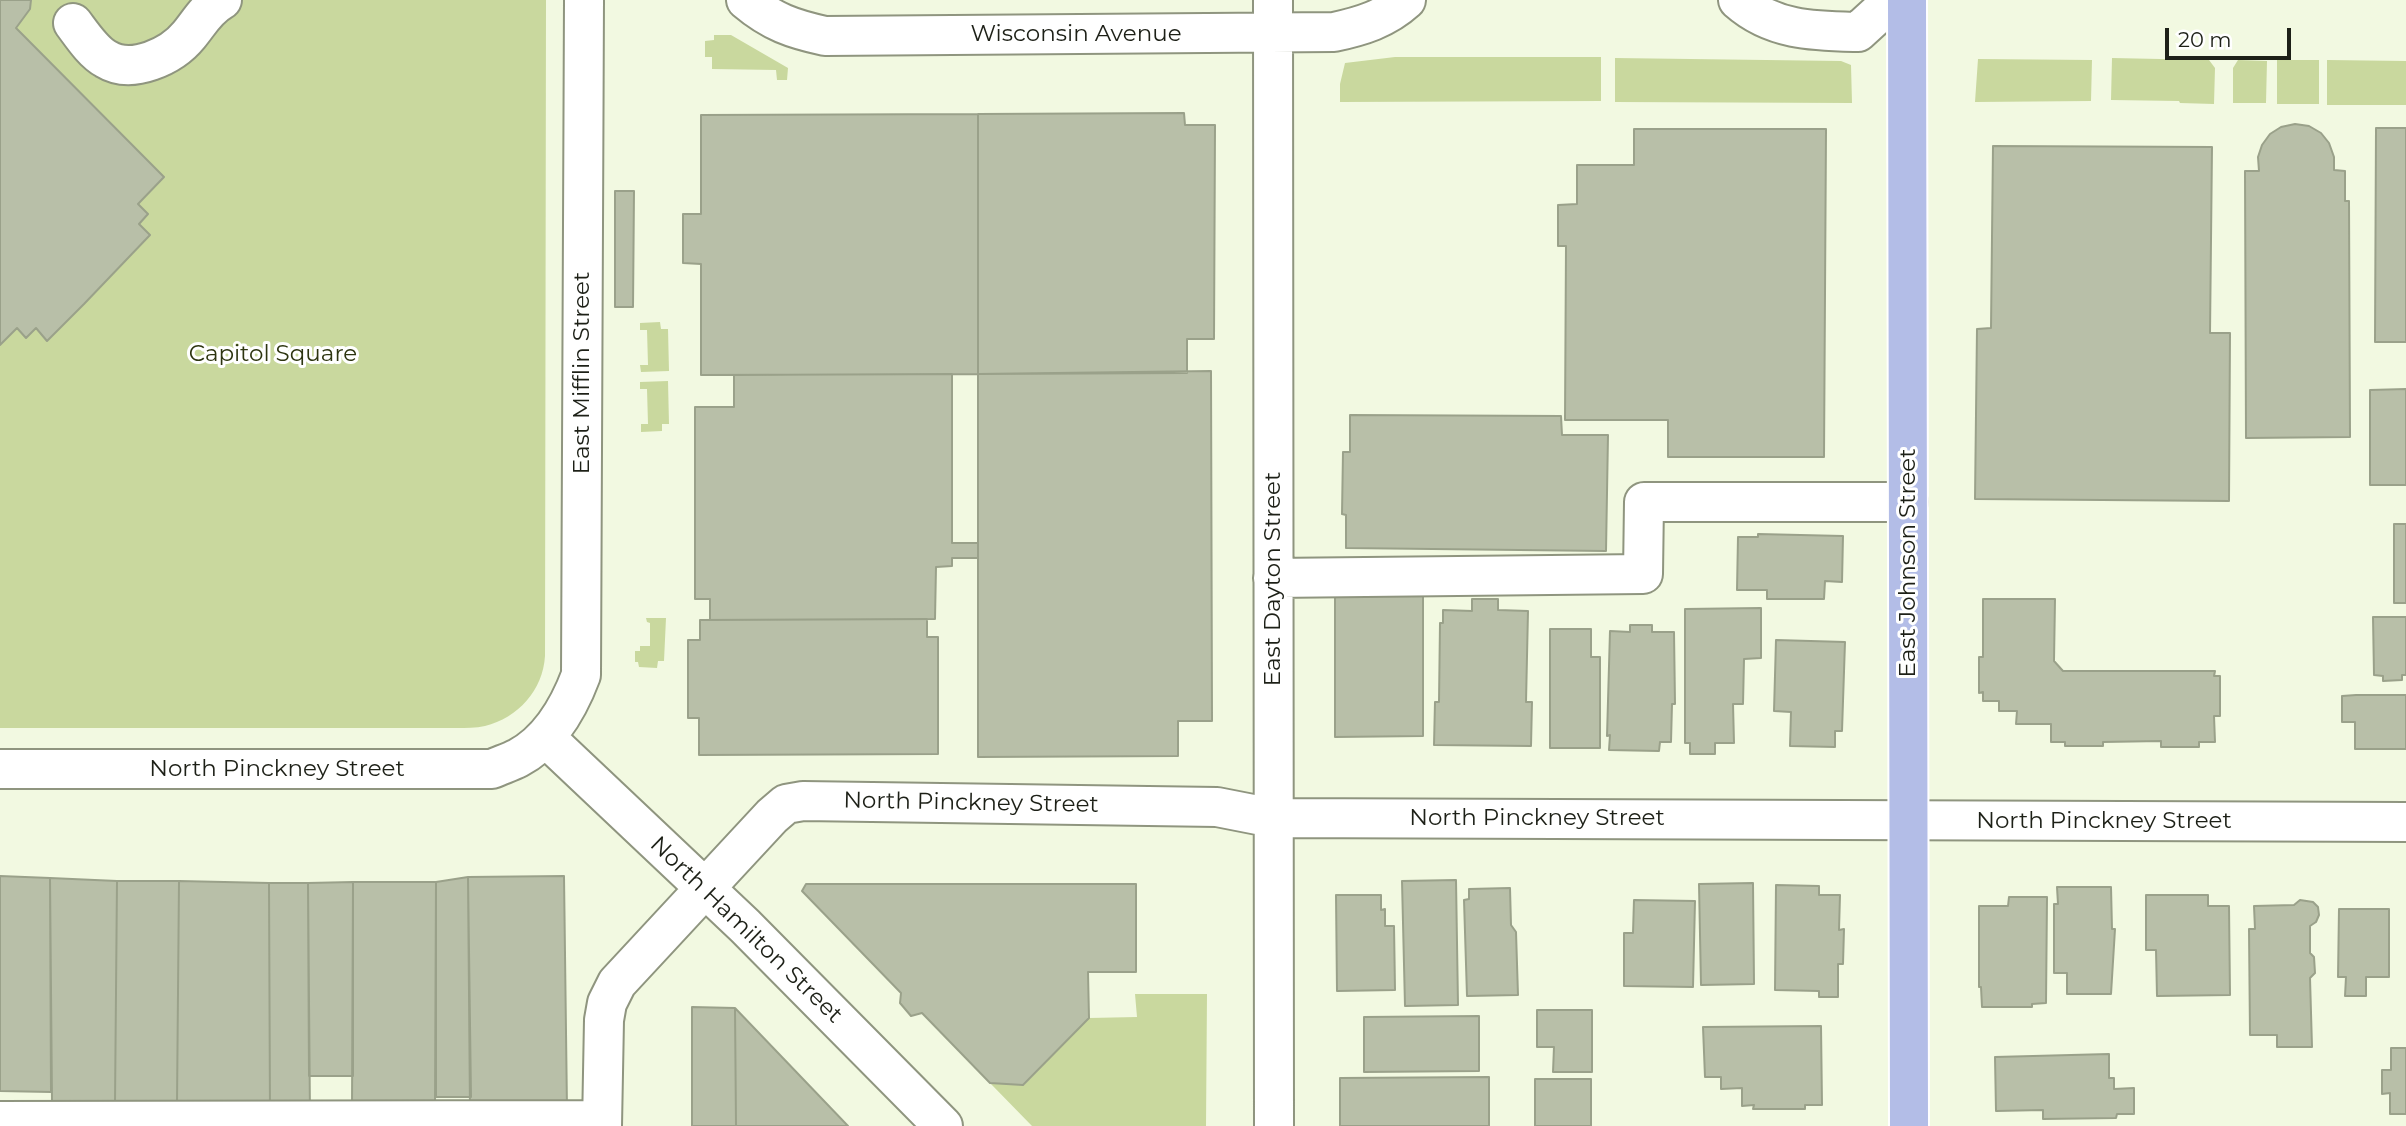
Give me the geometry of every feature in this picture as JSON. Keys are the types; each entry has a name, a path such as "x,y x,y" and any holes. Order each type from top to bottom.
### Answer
{"main road":[{"name":"East Johnson Street","path":"1907,0 1909,1126"}],"street":[{"path":"73,23 106,60 118,64 133,64 153,60 170,51 188,37 201,19 222,0"},
{"name":"East Mifflin Street","path":"545,737 562,715 581,675 584,0"},
{"name":"Wisconsin Avenue","path":"746,0 765,16 796,29 825,36 1274,16 1334,32 1363,26 1392,13 1406,0"},
{"path":"1738,0 1760,16 1782,26 1809,31 1858,32 1893,0"},
{"name":"East Dayton Street","path":"1274,16 1274,1126"},
{"path":"1273,578 1643,574 1644,502 1908,502"},
{"name":"North Pinckney Street","path":"0,769 492,769 520,757 545,737"},
{"name":"North Hamilton Street","path":"545,737 705,888 943,1126"},
{"name":"North Pinckney Street","path":"705,888 780,809 786,804 803,801 1217,807 1273,818 2406,822"},
{"path":"0,1121 602,1123 604,1020 607,1003 624,975 705,888"}],"green space":[{"name":"Capitol Square","path":"0,0 546,0 545,656 534,691 518,709 497,722 467,728 0,728"},
{"path":"714,35 731,35 788,68 787,80 777,80 776,70 712,69 712,57 705,57 705,41 714,40"},
{"path":"1395,57 1601,57 1601,101 1340,102 1340,84 1345,63"},
{"path":"1615,58 1841,61 1851,65 1852,103 1615,102"},
{"path":"2112,58 2209,60 2215,68 2214,104 2111,100"},
{"path":"1978,59 2092,60 2091,101 1975,102"},
{"path":"2238,60 2267,61 2266,103 2233,103 2233,68"},
{"path":"2277,60 2319,60 2319,104 2277,104"},
{"path":"2327,60 2406,61 2406,105 2327,105"},
{"path":"660,322 661,329 668,329 669,371 641,372 640,365 648,365 647,330 640,330 640,323"},
{"path":"668,381 669,424 662,424 662,431 641,432 641,424 648,424 647,389 640,389 640,382"},
{"path":"646,618 666,618 664,661 658,661 657,668 639,667 638,662 635,662 635,651 640,651 640,646 650,646 650,623"},
{"path":"1135,994 1207,994 1206,1126 1032,1126 990,1083 1024,1085 1089,1018 1137,1017"}],"building":[{"path":"0,0 31,0 30,9 16,28 164,177 138,204 148,214 139,224 150,235 84,304 47,341 36,328 26,338 17,328 0,345"},
{"path":"1184,113 1185,125 1215,125 1214,339 1187,339 1187,373 978,374 978,114"},
{"path":"978,114 978,374 701,375 701,264 683,263 683,214 701,214 701,115"},
{"path":"2295,124 2309,126 2321,133 2329,143 2334,157 2334,170 2345,171 2345,201 2349,201 2350,437 2246,438 2245,171 2259,171 2258,157 2270,134 2281,127"},
{"path":"2376,128 2406,128 2406,342 2375,342"},
{"path":"1634,129 1826,129 1824,457 1668,457 1668,420 1565,420 1566,246 1558,246 1558,205 1577,204 1577,165 1634,165"},
{"path":"1993,146 2212,147 2210,333 2230,333 2229,501 1975,499 1977,329 1991,328"},
{"path":"615,191 634,191 633,307 615,307"},
{"path":"1211,371 1212,721 1178,721 1178,756 978,757 978,374"},
{"path":"952,374 952,543 978,543 978,558 952,558 952,566 936,567 935,619 710,620 710,599 695,599 695,407 734,407 734,375"},
{"path":"2406,389 2406,485 2370,485 2370,390"},
{"path":"1350,415 1561,416 1562,435 1608,435 1606,551 1346,548 1346,515 1342,514 1343,452 1350,452"},
{"path":"2394,524 2406,524 2406,603 2394,603"},
{"path":"1758,534 1843,536 1842,582 1825,581 1824,599 1767,599 1767,590 1737,590 1738,537 1758,537"},
{"path":"1335,596 1423,596 1423,736 1335,737"},
{"path":"1472,599 1498,599 1498,610 1528,611 1526,702 1532,702 1531,746 1434,745 1435,702 1439,702 1440,623 1443,623 1443,610 1472,611"},
{"path":"1983,599 2055,599 2054,661 2063,671 2215,671 2214,676 2220,676 2220,716 2214,716 2215,742 2199,742 2199,747 2161,747 2161,741 2065,746 2065,742 2051,742 2051,724 2016,724 2017,711 1999,711 1999,701 1983,701 1983,692 1979,693 1979,657 1983,657"},
{"path":"1761,608 1761,658 1744,659 1743,704 1733,704 1734,743 1715,743 1715,754 1690,754 1690,743 1685,743 1685,609"},
{"path":"2373,617 2406,617 2406,675 2402,675 2402,680 2383,681 2383,676 2374,675"},
{"path":"927,619 927,637 938,637 938,754 699,755 699,718 688,718 688,640 700,640 700,620"},
{"path":"1630,625 1652,625 1652,632 1674,632 1675,704 1672,704 1671,742 1660,742 1659,751 1609,750 1610,735 1607,736 1610,631 1630,632"},
{"path":"1550,629 1591,629 1591,657 1600,657 1600,748 1550,748"},
{"path":"1776,640 1845,642 1842,731 1835,731 1835,747 1790,746 1791,712 1774,711"},
{"path":"2406,695 2406,749 2355,749 2355,722 2342,722 2342,696"},
{"path":"0,876 50,878 51,1092 0,1091"},
{"path":"564,876 567,1109 470,1110 468,877"},
{"path":"468,877 471,1097 436,1097 436,882"},
{"path":"50,878 117,881 115,1103 52,1102"},
{"path":"1456,880 1458,1005 1405,1006 1402,881"},
{"path":"117,881 179,881 177,1103 115,1103"},
{"path":"179,881 269,883 270,1117 177,1103"},
{"path":"353,882 436,882 435,1107 352,1107"},
{"path":"353,882 353,1076 309,1076 308,883"},
{"path":"269,883 308,883 310,1117 270,1117"},
{"path":"1753,883 1754,984 1701,985 1699,884"},
{"path":"806,884 1136,884 1136,972 1088,972 1089,1018 1023,1085 990,1083 922,1013 911,1016 900,1003 901,993 802,891"},
{"path":"1776,885 1819,886 1819,895 1840,895 1839,930 1844,929 1843,964 1838,964 1838,997 1819,997 1819,991 1775,990"},
{"path":"2057,887 2111,887 2112,929 2115,929 2111,994 2067,994 2067,973 2054,973 2054,904 2058,904"},
{"path":"1510,888 1511,925 1516,932 1518,995 1467,996 1464,900 1469,899 1469,889"},
{"path":"1336,895 1381,895 1381,910 1385,909 1385,926 1394,926 1395,990 1337,991"},
{"path":"2146,895 2208,895 2208,906 2229,906 2230,995 2157,996 2156,950 2146,950"},
{"path":"2009,897 2047,897 2046,1003 2032,1004 2032,1007 1982,1007 1979,987 1979,906 2008,906"},
{"path":"1634,900 1695,901 1693,987 1624,986 1624,933 1633,933"},
{"path":"2300,900 2313,902 2318,907 2319,915 2316,922 2310,926 2310,953 2314,957 2315,973 2310,978 2312,1047 2277,1047 2277,1035 2250,1035 2249,929 2255,929 2254,906 2294,905"},
{"path":"2339,909 2389,909 2389,977 2366,977 2366,996 2345,996 2346,977 2338,977"},
{"path":"692,1007 735,1008 736,1126 692,1126"},
{"path":"735,1008 848,1126 736,1126"},
{"path":"1537,1010 1592,1010 1592,1072 1553,1072 1554,1047 1537,1047"},
{"path":"1479,1016 1479,1071 1364,1072 1364,1017"},
{"path":"1821,1026 1822,1105 1805,1105 1805,1109 1753,1109 1754,1105 1742,1106 1742,1088 1721,1089 1721,1077 1705,1077 1703,1027"},
{"path":"2391,1048 2406,1048 2406,1114 2390,1114 2390,1093 2382,1094 2382,1070 2391,1070"},
{"path":"2109,1054 2109,1078 2114,1078 2114,1089 2134,1088 2134,1114 2117,1114 2116,1118 2043,1119 2043,1110 1996,1111 1995,1057"},
{"path":"1489,1077 1489,1126 1340,1126 1340,1078"},
{"path":"1535,1079 1591,1079 1591,1126 1535,1126"}]}
